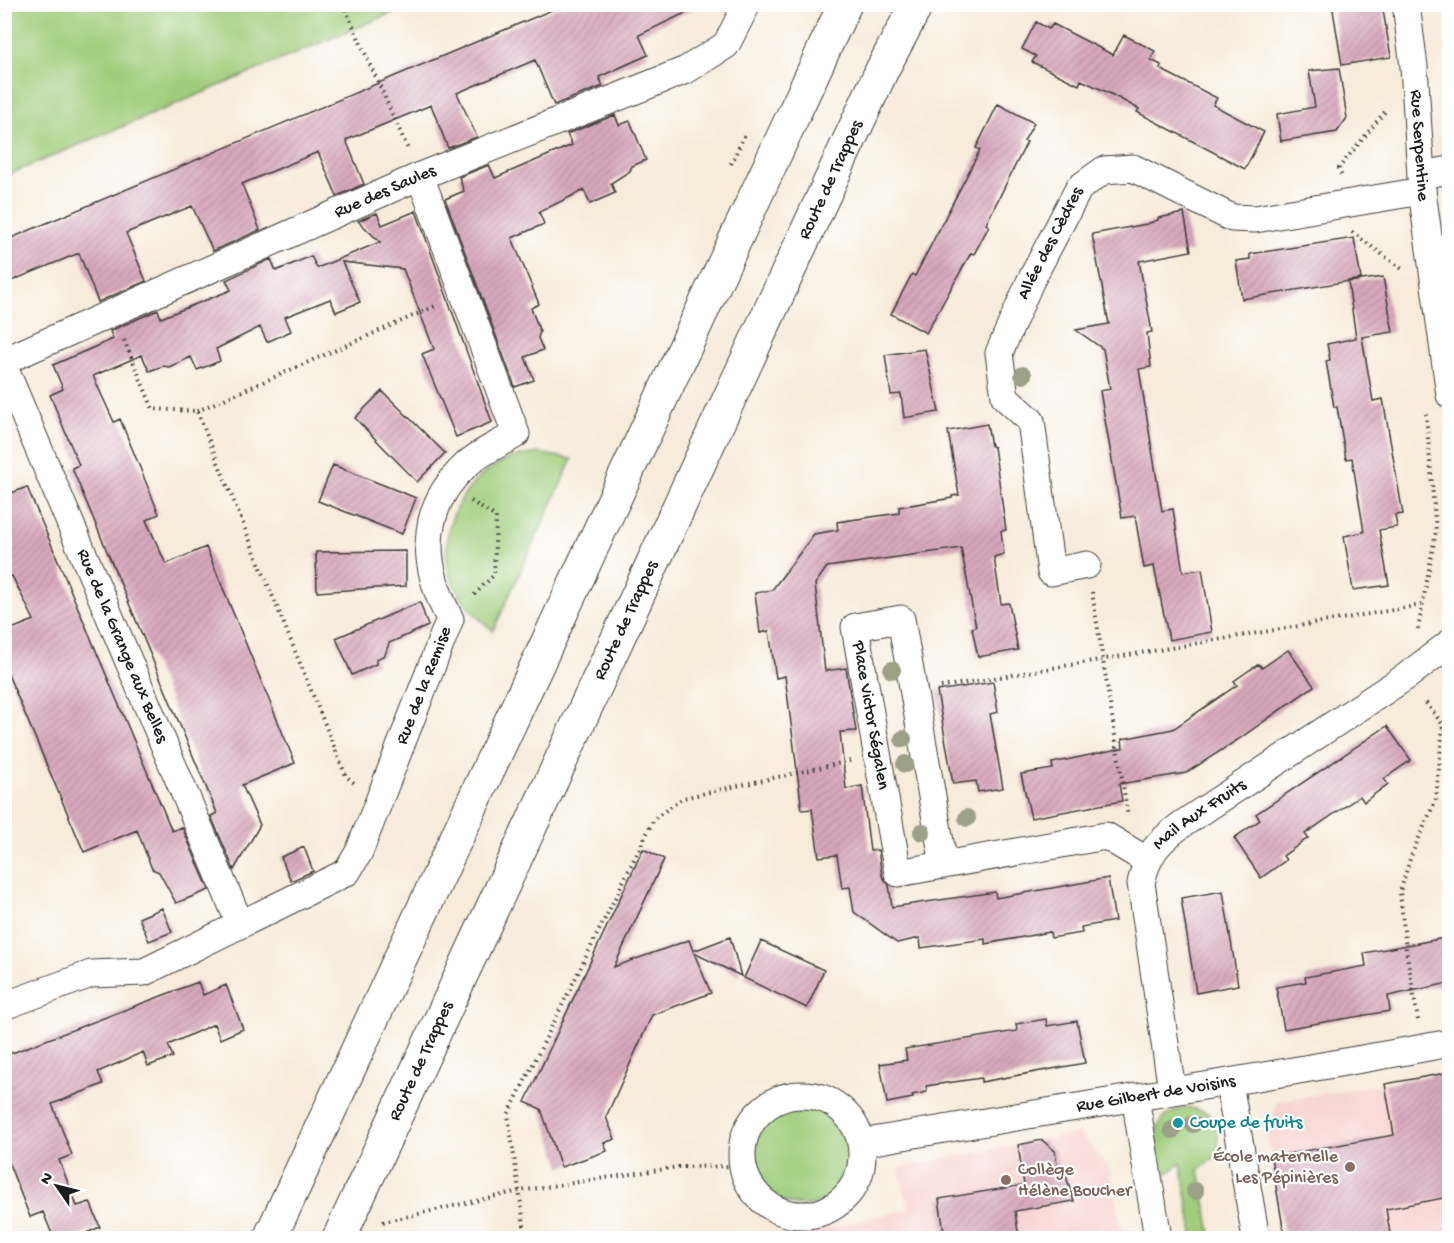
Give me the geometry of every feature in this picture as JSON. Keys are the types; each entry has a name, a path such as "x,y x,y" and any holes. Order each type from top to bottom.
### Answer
{"main road":[{"path":"270,1239 845,4"},
{"name":"Route de Trappes","path":"339,1239 872,92 917,4"}],"street":[{"name":"Rue des Saules","path":"4,361 420,176 686,70 726,45 747,4"},
{"name":"Rue Serpentine","path":"1406,4 1414,67 1437,399"},
{"name":"Allée des Cèdres","path":"1087,565 1051,572 1031,421 1005,397 999,354 1030,282 1079,188 1104,170 1133,168 1232,218 1255,219 1345,204 1422,183 1449,171"},
{"name":"Rue de la Remise","path":"4,1006 91,974 144,972 347,872 359,852 450,619 432,577 428,544 434,512 448,485 466,465 516,434 420,176"},
{"name":"Rue de la Grange aux Belles","path":"4,367 240,924"},
{"name":"Place Victor Ségalen","path":"944,865 901,619 855,627 898,873 944,865 1106,836 1146,860"},
{"name":"Mail Aux Fruits","path":"1172,1090 1142,883 1146,860 1162,840 1181,825 1407,676 1449,643"},
{"name":"Rue Gilbert de Voisins","path":"861,1143 1172,1090 1230,1083 1449,1043"},
{"path":"1230,1083 1256,1239"},
{"path":"792,1096 813,1096 835,1104 852,1121 861,1143 862,1166 852,1190 835,1207 813,1215 787,1214 767,1204 750,1187 743,1166 743,1142 754,1120 772,1103 792,1096"},
{"path":"1135,1097 1158,1239"}],"path":[{"path":"343,4 420,176"},
{"path":"1391,103 1339,168 1352,232 1404,270"},
{"path":"113,314 153,409 197,411 463,294"},
{"path":"1417,636 1436,531 1437,399"},
{"path":"197,411 346,776 379,805"},
{"path":"448,485 496,517 494,575 450,619"},
{"path":"1087,565 1129,818 1146,860"},
{"path":"914,692 1103,662 1422,605"},
{"path":"1407,676 1443,725 1436,800 1411,856 1400,892 1406,950 1423,1048"},
{"path":"526,1239 508,1115 654,819 683,798 877,754"},
{"path":"382,1222 519,1191 678,1167 743,1166"}],"shaded area":[{"name":"École maternelle Les Pépinières","path":"1449,1073 1449,1238 1285,1238 1266,1131 1278,1101"},
{"name":"Collège Hélène Boucher","path":"1079,1133 1109,1168 1123,1238 784,1238 909,1209 898,1168"}],"green space":[{"path":"5,4 411,4 411,5 5,176"},
{"path":"538,453 572,459 493,631 469,607 451,578 447,560 450,523 457,506 480,477 511,458"},
{"path":"803,1105 822,1109 839,1119 849,1136 853,1155 849,1174 839,1191 822,1201 803,1205 784,1201 767,1191 757,1174 753,1155 757,1136 767,1119 784,1109"},
{"path":"1188,1107 1208,1113 1216,1128 1220,1153 1199,1170 1212,1238 1194,1238 1181,1163 1160,1179 1155,1144 1159,1125 1174,1111"}],"building":[{"path":"566,4 704,4 639,35 648,55 599,77 603,86 554,105 535,60 457,93 477,137 448,148 431,105 346,140 364,184 337,196 318,152 242,184 260,230 213,251 192,206 126,233 146,281 98,302 79,253 4,284 4,241"},
{"path":"1332,4 1382,4 1391,57 1342,65"},
{"path":"1036,22 1049,29 1053,24 1113,55 1124,35 1155,51 1151,60 1161,65 1160,69 1217,98 1213,105 1264,132 1245,169 1137,112 1139,109 1109,93 1081,80 1079,85 1032,62 1036,56 1022,49"},
{"path":"1339,68 1347,118 1337,132 1281,141 1277,114 1315,107 1309,71"},
{"path":"998,104 1034,123 1024,141 1027,142 986,224 989,226 974,254 971,253 926,333 891,314 912,274 915,276 980,150 976,148"},
{"path":"615,115 619,125 630,121 646,160 632,166 630,171 611,183 615,193 590,204 584,190 539,212 544,224 512,238 539,304 531,308 540,332 538,338 543,350 525,357 534,380 515,387 445,199 464,191 459,177 489,165 495,178 572,145 567,134"},
{"path":"416,211 492,422 456,437 422,354 434,349 403,269 342,262 360,302 336,312 330,299 285,317 291,331 267,342 260,327 216,349 220,361 197,370 191,357 169,367 163,366 149,371 142,355 93,376 114,422 120,419 159,514 146,520 166,564 206,547 295,763 242,785 260,825 234,870 211,816 217,813 72,468 79,465 50,395 63,389 53,365 113,339 110,331 158,310 161,318 231,290 226,280 271,259 276,271 311,256 317,268 380,242 358,221 377,213 382,225"},
{"path":"1184,213 1191,251 1139,261 1152,332 1147,333 1151,367 1139,369 1162,511 1173,509 1183,572 1202,569 1212,632 1169,640 1154,566 1144,568 1135,516 1122,518 1100,391 1110,389 1103,349 1076,330 1109,324 1092,234 1147,224 1158,218"},
{"path":"1354,238 1361,279 1242,299 1236,261 1250,259 1250,254"},
{"path":"1383,277 1393,332 1362,337 1373,401 1383,399 1403,514 1395,515 1397,527 1379,530 1389,585 1353,590 1344,536 1364,532 1352,458 1346,459 1337,407 1334,407 1326,361 1330,360 1327,344 1356,338 1348,282"},
{"path":"925,349 939,412 904,418 901,394 891,395 885,355"},
{"path":"382,391 445,453 417,482 355,418"},
{"path":"987,424 991,446 994,447 1006,530 1001,531 1004,554 994,557 1001,604 1009,603 1018,650 978,657 972,628 976,627 961,548 827,567 815,584 825,671 846,668 856,731 840,732 846,789 862,786 870,851 878,850 882,876 889,885 892,907 995,892 996,898 1108,878 1115,921 1081,927 1082,933 1051,938 1050,932 985,944 985,939 921,948 920,938 897,943 854,912 850,887 842,888 837,855 819,857 812,809 802,810 785,676 776,678 769,631 760,633 755,593 772,590 814,534 838,530 837,522 899,513 899,507 959,495 948,431"},
{"path":"333,465 416,498 402,534 318,501"},
{"path":"27,487 172,831 182,827 209,890 176,903 159,872 152,869 137,830 84,852 4,665 4,632 34,620 12,576 4,579 4,496"},
{"path":"406,551 406,586 317,592 316,552"},
{"path":"420,602 428,626 389,643 385,655 376,659 376,664 352,675 336,638"},
{"path":"1288,650 1314,686 1239,739 1186,773 1119,784 1122,801 1031,818 1021,774 1053,769 1052,763 1123,748 1122,739 1173,729 1237,685 1234,681 1248,671 1259,664 1262,668"},
{"path":"993,682 998,712 990,714 1003,788 978,792 976,781 953,784 937,691"},
{"path":"1387,726 1411,760 1384,779 1388,784 1364,802 1360,796 1305,834 1308,838 1283,856 1286,860 1261,878 1234,838 1260,820 1256,814"},
{"path":"304,847 313,871 291,881 281,857"},
{"path":"643,849 664,859 614,967 689,940 693,951 730,937 741,976 694,953 711,993 652,1015 606,1117 615,1139 604,1143 607,1151 561,1167 541,1109 525,1102"},
{"path":"1223,891 1238,985 1196,993 1181,898"},
{"path":"162,908 172,932 149,941 139,918"},
{"path":"1445,938 1449,983 1388,996 1390,1011 1284,1029 1276,987 1306,982 1305,977 1366,966 1364,953"},
{"path":"761,941 824,970 807,1008 744,978"},
{"path":"198,982 203,995 226,985 243,1029 220,1039 214,1024 168,1045 173,1057 148,1066 143,1052 98,1072 103,1084 52,1104 72,1155 59,1160 77,1206 90,1202 100,1227 73,1239 54,1239 43,1212 30,1217 4,1151 4,1056"},
{"path":"1046,1019 1047,1026 1077,1021 1085,1063 981,1082 981,1078 926,1086 927,1092 912,1095 913,1098 887,1103 880,1064 907,1060 905,1049 1017,1031 1016,1024"},
{"name":"École maternelle Les Pépinières","path":"1446,1073 1449,1097 1449,1197 1386,1209 1391,1239 1285,1239 1271,1157 1394,1135 1385,1084"},
{"path":"1042,1140 1055,1151 1059,1177 1066,1176 1074,1201 1015,1211 1019,1239 945,1239 939,1199 1024,1185 1018,1145"}],"place":[{"name":"Coupe de fruits","path":"1178,1123"},
{"name":"École maternelle Les Pépinières","path":"1350,1167"},
{"name":"Collège Hélène Boucher","path":"1006,1180"}]}
